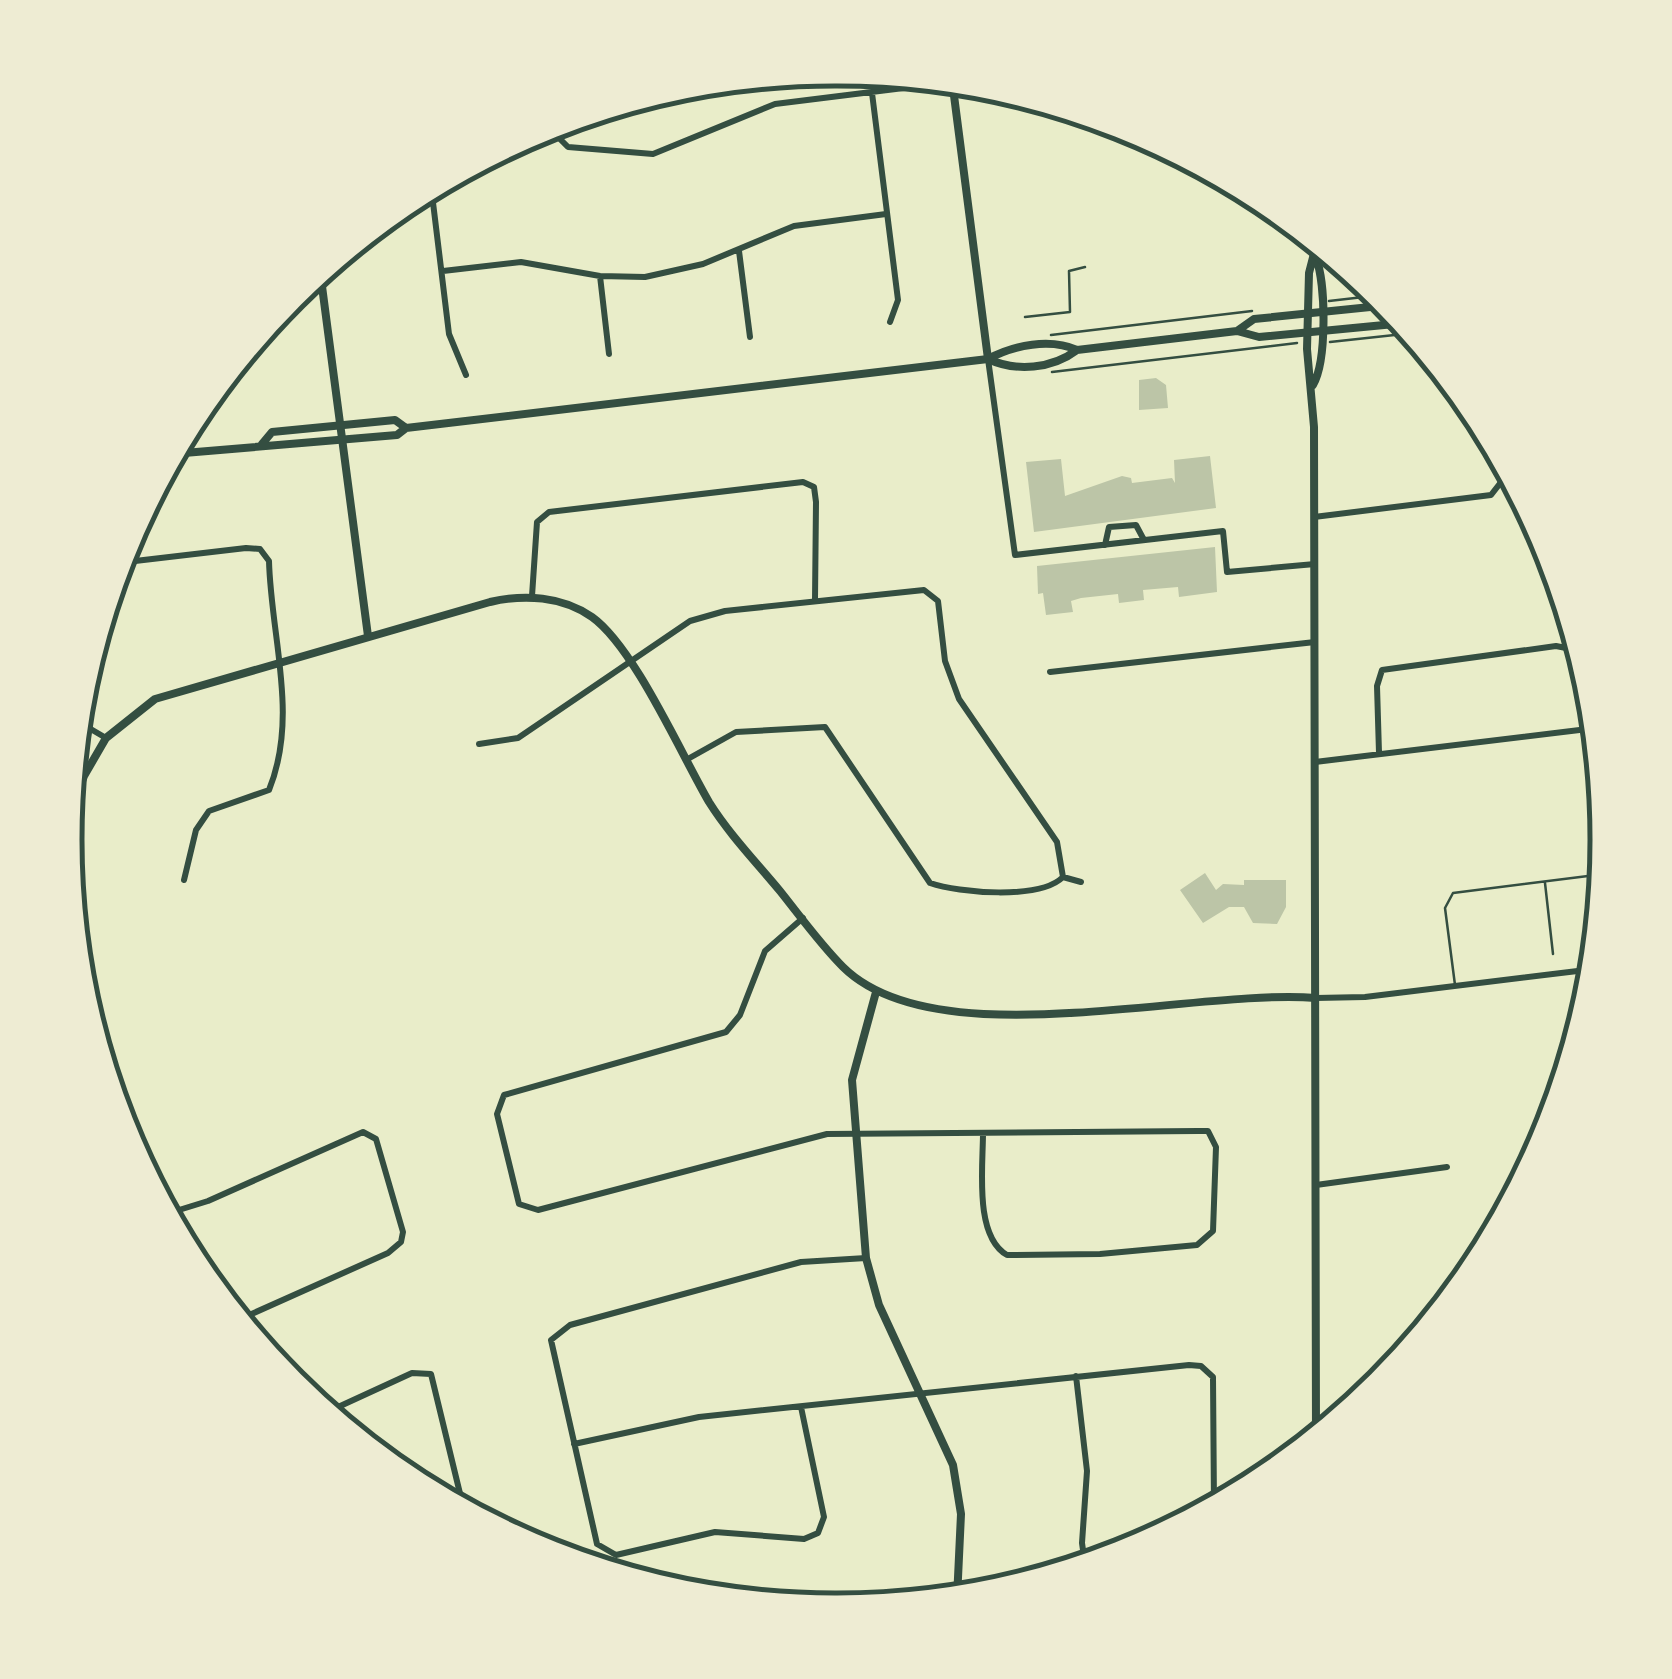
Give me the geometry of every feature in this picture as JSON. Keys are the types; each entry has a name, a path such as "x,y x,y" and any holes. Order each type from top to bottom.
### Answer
{"street":[{"path":"560,139 568,147 641,155 666,150 765,106 898,89"},
{"path":"872,93 898,300 890,322"},
{"path":"954,95 1016,555 1223,531 1227,572 1315,564"},
{"path":"434,203 449,334 466,375"},
{"path":"444,272 521,262 600,276 645,276 738,250 794,226 886,214"},
{"path":"738,250 750,337"},
{"path":"1315,258 1308,273 1308,373 1314,386 1316,1420"},
{"path":"1314,386 1320,374 1322,307 1322,274 1316,259"},
{"path":"600,276 609,354"},
{"path":"322,289 368,636"},
{"path":"1237,330 1254,318 1308,314 1322,307 1368,306"},
{"path":"988,359 1008,369 1062,362 1078,350 1237,330 1259,337 1386,325"},
{"path":"190,452 397,435 406,428 988,359 1006,349 1062,343 1078,350"},
{"path":"262,444 272,432 395,420 406,428"},
{"path":"532,596 537,522 550,512 803,482 815,493 815,600"},
{"path":"1314,517 1491,495 1501,485"},
{"path":"1106,545 1109,527 1136,525 1144,540"},
{"path":"136,561 230,548 260,549 269,561 286,728 269,790 209,812 196,830 184,880"},
{"path":"480,744 518,738 690,621 725,611 909,589 932,593 940,610 945,662 960,699 1057,842 1064,877"},
{"path":"86,773 106,738 137,711 171,692 490,602 532,596 591,617 613,636 725,823 840,965 876,992 916,1007 948,1011 1138,1011 1244,998 1316,998 1455,987 1578,971"},
{"path":"1050,672 1315,642"},
{"path":"1378,753 1377,686 1382,670 1565,648"},
{"path":"686,760 736,732 825,727 930,882 1001,892 1050,886 1064,877 1082,882"},
{"path":"91,729 106,738"},
{"path":"1316,762 1581,730"},
{"path":"802,918 765,952 735,1025 726,1032 504,1095 497,1114 519,1204 538,1210 794,1140 854,1134 1208,1131 1216,1148 1214,1231 1198,1245 1100,1254 1006,1255 990,1239 982,1181 983,1133"},
{"path":"876,992 852,1080 866,1258 879,1305 942,1436 957,1486 961,1546 958,1583"},
{"path":"180,1210 363,1132 376,1139 402,1232 400,1242 388,1253 251,1314"},
{"path":"1316,1185 1447,1166"},
{"path":"801,1407 823,1529 804,1539 715,1532 616,1555 606,1553 597,1544 551,1340 559,1330 801,1262 866,1258"},
{"path":"574,1444 657,1423 1189,1364 1208,1370 1214,1392 1214,1491"},
{"path":"339,1406 412,1373 430,1374 459,1492"},
{"path":"1076,1376 1087,1471 1084,1551"}],"lane":[{"path":"1025,318 1070,312 1070,271 1085,267"},
{"path":"1455,987 1444,908 1449,897 1459,891 1589,876"},
{"path":"1545,882 1553,954"}],"path":[{"path":"1322,307 1360,299"},
{"path":"1042,336 1255,310"},
{"path":"1321,342 1395,335"},
{"path":"1049,372 1308,344"}],"building":[{"path":"1156,378 1166,385 1168,408 1139,410 1139,380"},
{"path":"1210,456 1216,508 1034,532 1026,462 1061,459 1065,496 1122,476 1131,478 1132,483 1172,478 1175,483 1174,460"},
{"path":"1215,547 1217,592 1179,597 1178,587 1143,590 1144,600 1119,603 1118,594 1081,598 1071,601 1073,612 1046,615 1043,593 1038,594 1037,566"},
{"path":"1205,873 1216,890 1223,884 1244,885 1244,880 1286,880 1286,907 1277,924 1253,923 1244,907 1229,907 1203,923 1180,890"}]}
